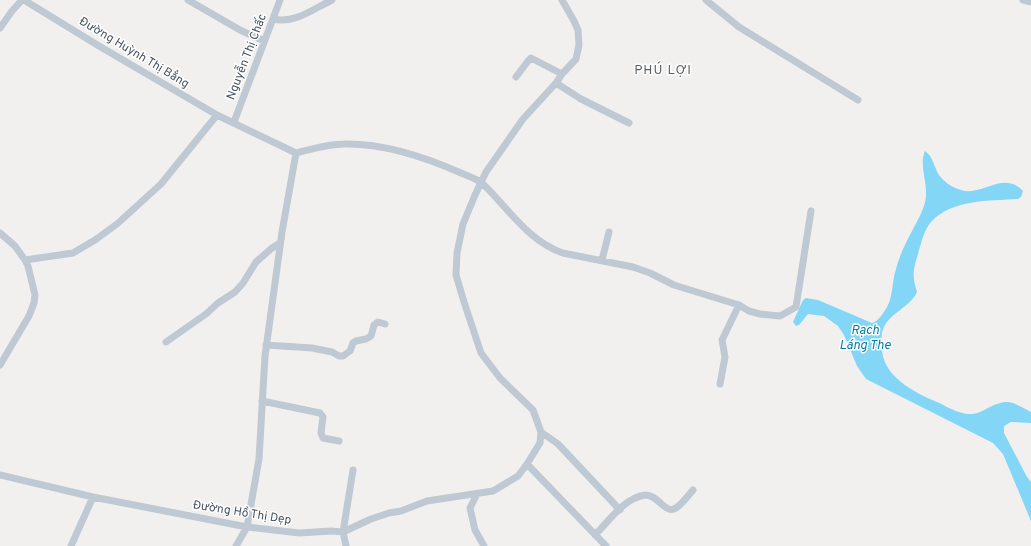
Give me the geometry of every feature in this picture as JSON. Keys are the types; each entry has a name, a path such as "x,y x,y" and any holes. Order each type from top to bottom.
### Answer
{"street":[{"path":"0,28 12,11 23,0"},
{"name":"Đường Huỳnh Thị Bẳng","path":"23,0 217,115 296,153"},
{"path":"188,0 264,42"},
{"name":"Nguyễn Thị Chấc","path":"234,122 280,0"},
{"path":"273,20 286,21 294,19 332,0"},
{"path":"562,0 574,20 579,37 576,59 523,119 486,172 463,224 456,253 456,275 481,353 500,378 533,410 541,432 558,444 620,510"},
{"path":"706,0 739,27 858,100"},
{"path":"1023,0 1031,2"},
{"path":"516,77 531,58 562,74"},
{"path":"556,83 581,99 629,122"},
{"path":"25,260 73,253 106,232 161,184 217,115"},
{"path":"236,546 247,527 260,459 266,344 280,243 296,153 343,144 370,145 387,148 441,164 481,182 524,228 553,249 650,272 674,285 739,305 749,311 769,316 780,316 796,307 811,211"},
{"path":"602,260 609,232"},
{"path":"0,233 15,246 25,260 28,266 35,295 34,303 29,316 0,365"},
{"path":"166,342 235,292 243,283 256,262 280,243"},
{"path":"720,384 725,356 722,340 739,305"},
{"path":"266,344 312,348 343,356 350,351 353,343 371,336 374,325 378,322 385,324"},
{"path":"262,401 320,413 323,417 321,434 323,438 339,441"},
{"name":"Đường Hồ Thị Dẹp","path":"0,475 93,497 247,527 299,533 331,531 343,532 389,513 401,511 427,501 493,491 518,476 540,443 541,432"},
{"path":"527,464 606,546"},
{"path":"346,546 343,532 353,470"},
{"path":"595,535 626,503 639,497 646,495 652,496 659,500 662,506 673,510 677,508 693,490"},
{"path":"477,494 470,508 475,530 484,546"},
{"path":"71,546 93,497"}],"water":[{"name":"Rạch Láng The","path":"925,151 930,156 941,178 958,189 969,191 1000,183 1008,183 1015,185 1023,191 1021,197 1018,199 983,201 960,205 940,214 931,222 927,228 919,250 915,267 914,280 917,292 914,298 889,319 882,331 882,354 891,373 908,387 917,393 954,410 974,414 999,403 1009,402 1031,412 1031,423 1011,422 1004,426 1004,433 1031,482 1031,521 1003,454 993,443 866,379 857,366 844,335 838,326 824,316 808,314 799,325 796,326 793,322 803,300 806,298 818,300 872,323 882,316 890,301 900,255 924,206 926,190 923,156"}],"district":[{"name":"PHÚ LỢI","path":"663,71"}]}
